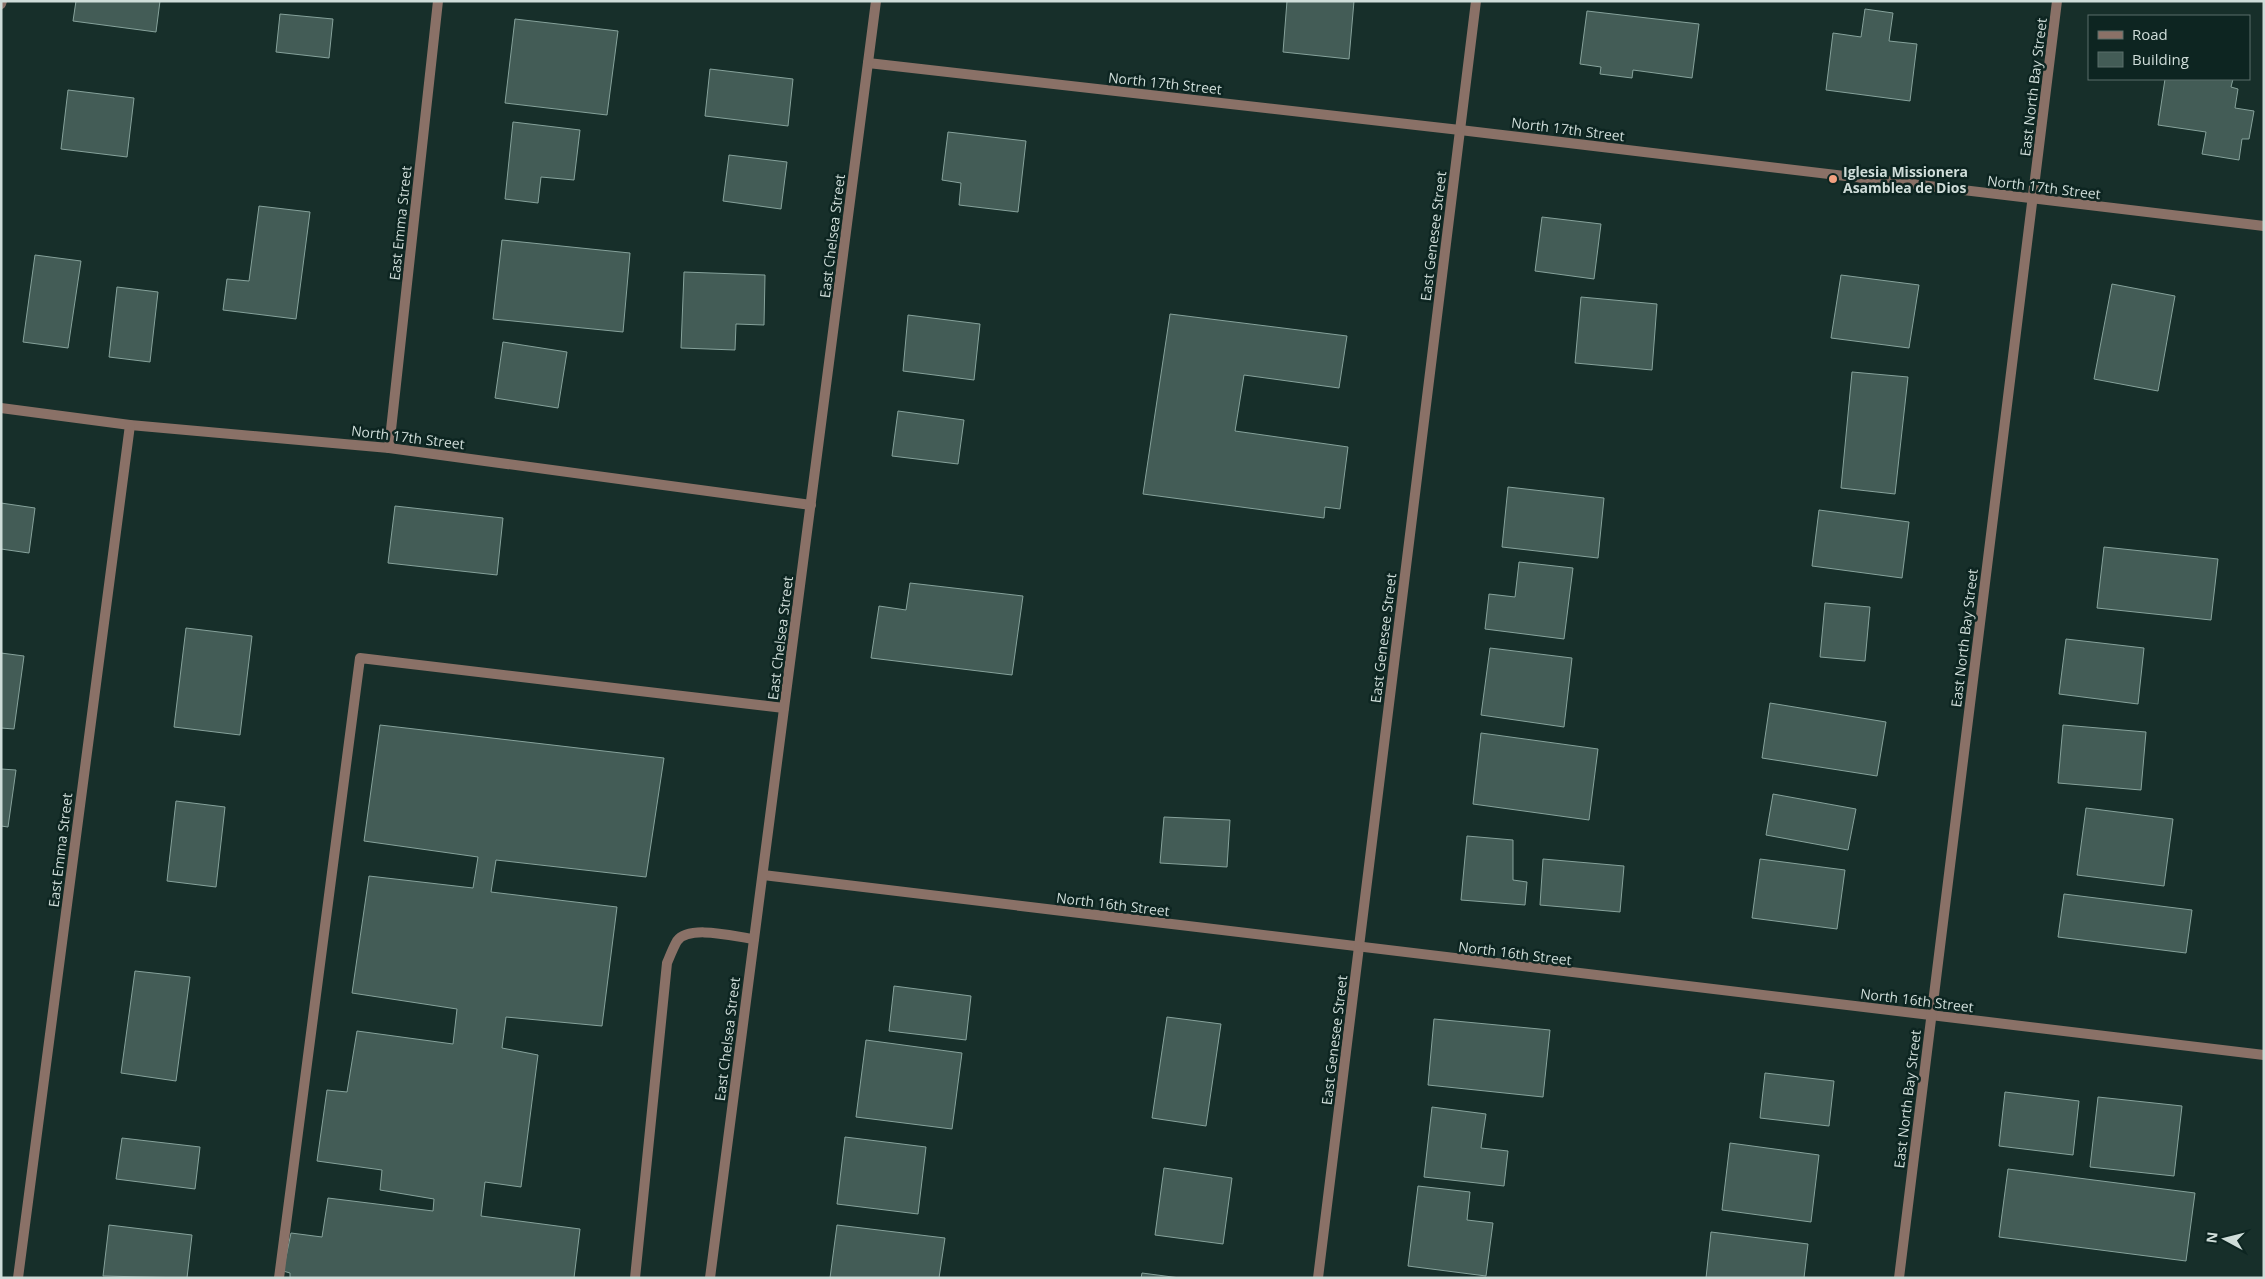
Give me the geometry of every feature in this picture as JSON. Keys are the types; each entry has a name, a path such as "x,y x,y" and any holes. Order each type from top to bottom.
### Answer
{"street":[{"name":"East Emma Street","path":"389,448 438,1"},
{"name":"East Chelsea Street","path":"710,1278 876,1"},
{"name":"East Genesee Street","path":"1318,1278 1476,1"},
{"name":"East North Bay Street","path":"1899,1278 2057,1"},
{"name":"North 17th Street","path":"868,63 1460,130 2264,226"},
{"name":"North 17th Street","path":"1,408 130,425 389,448 811,504"},
{"name":"East Emma Street","path":"18,1278 130,425"},
{"path":"278,1278 360,658 784,708"},
{"name":"North 16th Street","path":"763,875 1359,948 2264,1055"},
{"path":"635,1278 667,963 678,940 688,933 705,932 754,940"}],"building":[{"path":"76,1 160,1 156,32 73,21"},
{"path":"1287,1 1354,1 1349,59 1283,52"},
{"path":"1865,9 1893,13 1889,41 1917,44 1910,101 1826,90 1833,33 1861,37"},
{"path":"1587,11 1699,24 1692,78 1633,70 1632,78 1600,74 1601,67 1580,64"},
{"path":"280,14 333,19 329,58 276,52"},
{"path":"515,19 618,31 607,115 505,103"},
{"path":"710,69 793,79 788,126 705,116"},
{"path":"2165,80 2233,80 2231,87 2238,89 2235,108 2254,111 2249,139 2242,139 2239,160 2202,154 2206,132 2158,125"},
{"path":"68,90 134,98 127,157 61,149"},
{"path":"513,122 580,130 574,180 541,177 538,203 505,199"},
{"path":"948,132 1026,141 1018,212 959,205 961,183 942,180"},
{"path":"729,155 787,162 781,209 723,201"},
{"path":"259,206 310,212 296,319 223,310 227,279 249,281"},
{"path":"1542,217 1601,224 1594,279 1535,271"},
{"path":"502,240 630,253 623,332 493,319"},
{"path":"35,255 81,261 68,348 23,342"},
{"path":"684,272 765,275 764,325 736,324 735,350 681,348"},
{"path":"1841,275 1919,285 1909,348 1831,338"},
{"path":"2112,284 2175,296 2158,391 2094,379"},
{"path":"117,287 158,292 150,362 109,357"},
{"path":"1581,297 1657,304 1652,370 1575,363"},
{"path":"1170,314 1347,336 1339,388 1244,375 1235,431 1348,447 1340,509 1325,507 1324,518 1143,494"},
{"path":"908,315 980,324 974,380 903,371"},
{"path":"503,342 567,352 558,408 495,398"},
{"path":"1852,372 1908,377 1895,494 1841,488"},
{"path":"898,411 964,420 958,464 892,456"},
{"path":"1508,487 1604,498 1598,558 1502,547"},
{"path":"1,503 35,508 29,553 1,549"},
{"path":"395,506 503,518 497,575 388,563"},
{"path":"1819,510 1909,522 1902,578 1812,566"},
{"path":"2104,547 2218,559 2211,620 2097,608"},
{"path":"1519,562 1573,568 1564,639 1485,629 1489,594 1515,597"},
{"path":"910,583 1023,596 1012,675 871,658 879,606 906,610"},
{"path":"1825,603 1870,607 1865,661 1820,657"},
{"path":"186,628 252,636 240,735 174,727"},
{"path":"2066,639 2144,648 2138,704 2059,694"},
{"path":"1490,648 1572,658 1564,727 1481,715"},
{"path":"1,653 24,656 14,729 1,728"},
{"path":"1770,703 1886,722 1877,776 1762,758"},
{"path":"380,725 664,758 646,877 496,860 491,892 617,907 602,1026 506,1017 502,1048 538,1055 521,1187 485,1182 481,1216 580,1229 574,1278 290,1278 290,1273 283,1271 291,1233 322,1237 328,1198 433,1211 434,1199 380,1190 382,1170 317,1161 327,1090 347,1092 357,1031 453,1044 457,1009 352,993 369,876 473,888 478,857 364,841"},
{"path":"2063,725 2146,732 2141,790 2058,783"},
{"path":"1481,733 1598,749 1589,820 1473,804"},
{"path":"1,769 16,770 8,827 1,826"},
{"path":"1773,794 1856,809 1848,850 1766,835"},
{"path":"176,801 225,807 216,887 167,881"},
{"path":"2086,808 2173,819 2164,886 2077,875"},
{"path":"1164,817 1230,820 1227,867 1160,863"},
{"path":"1467,836 1513,840 1513,880 1527,882 1525,905 1461,900"},
{"path":"1543,859 1624,866 1620,912 1540,905"},
{"path":"1760,859 1845,870 1837,929 1752,918"},
{"path":"2064,894 2192,910 2186,953 2058,937"},
{"path":"135,971 190,977 176,1081 121,1073"},
{"path":"894,986 971,996 966,1040 889,1031"},
{"path":"1167,1017 1221,1024 1206,1126 1152,1118"},
{"path":"1434,1019 1550,1030 1543,1097 1428,1085"},
{"path":"866,1040 962,1053 952,1129 856,1117"},
{"path":"1765,1073 1834,1081 1829,1126 1760,1118"},
{"path":"2005,1092 2079,1101 2073,1155 1999,1146"},
{"path":"2098,1097 2182,1106 2174,1176 2090,1167"},
{"path":"1432,1107 1486,1114 1481,1148 1508,1151 1504,1186 1424,1177"},
{"path":"845,1137 926,1147 918,1214 837,1204"},
{"path":"122,1138 200,1147 195,1189 116,1179"},
{"path":"1730,1143 1819,1155 1811,1222 1722,1210"},
{"path":"1164,1168 1232,1178 1223,1244 1155,1235"},
{"path":"2008,1169 2195,1193 2186,1261 1999,1237"},
{"path":"1418,1186 1470,1192 1467,1220 1493,1223 1486,1276 1408,1266"},
{"path":"109,1225 192,1235 187,1278 103,1276"},
{"path":"837,1225 945,1238 939,1278 830,1278"},
{"path":"1711,1232 1808,1244 1804,1278 1706,1278"},
{"path":"1142,1273 1180,1278 1141,1278"}],"place":[{"name":"Iglesia Missionera Asamblea de Dios","path":"1833,179"}]}
